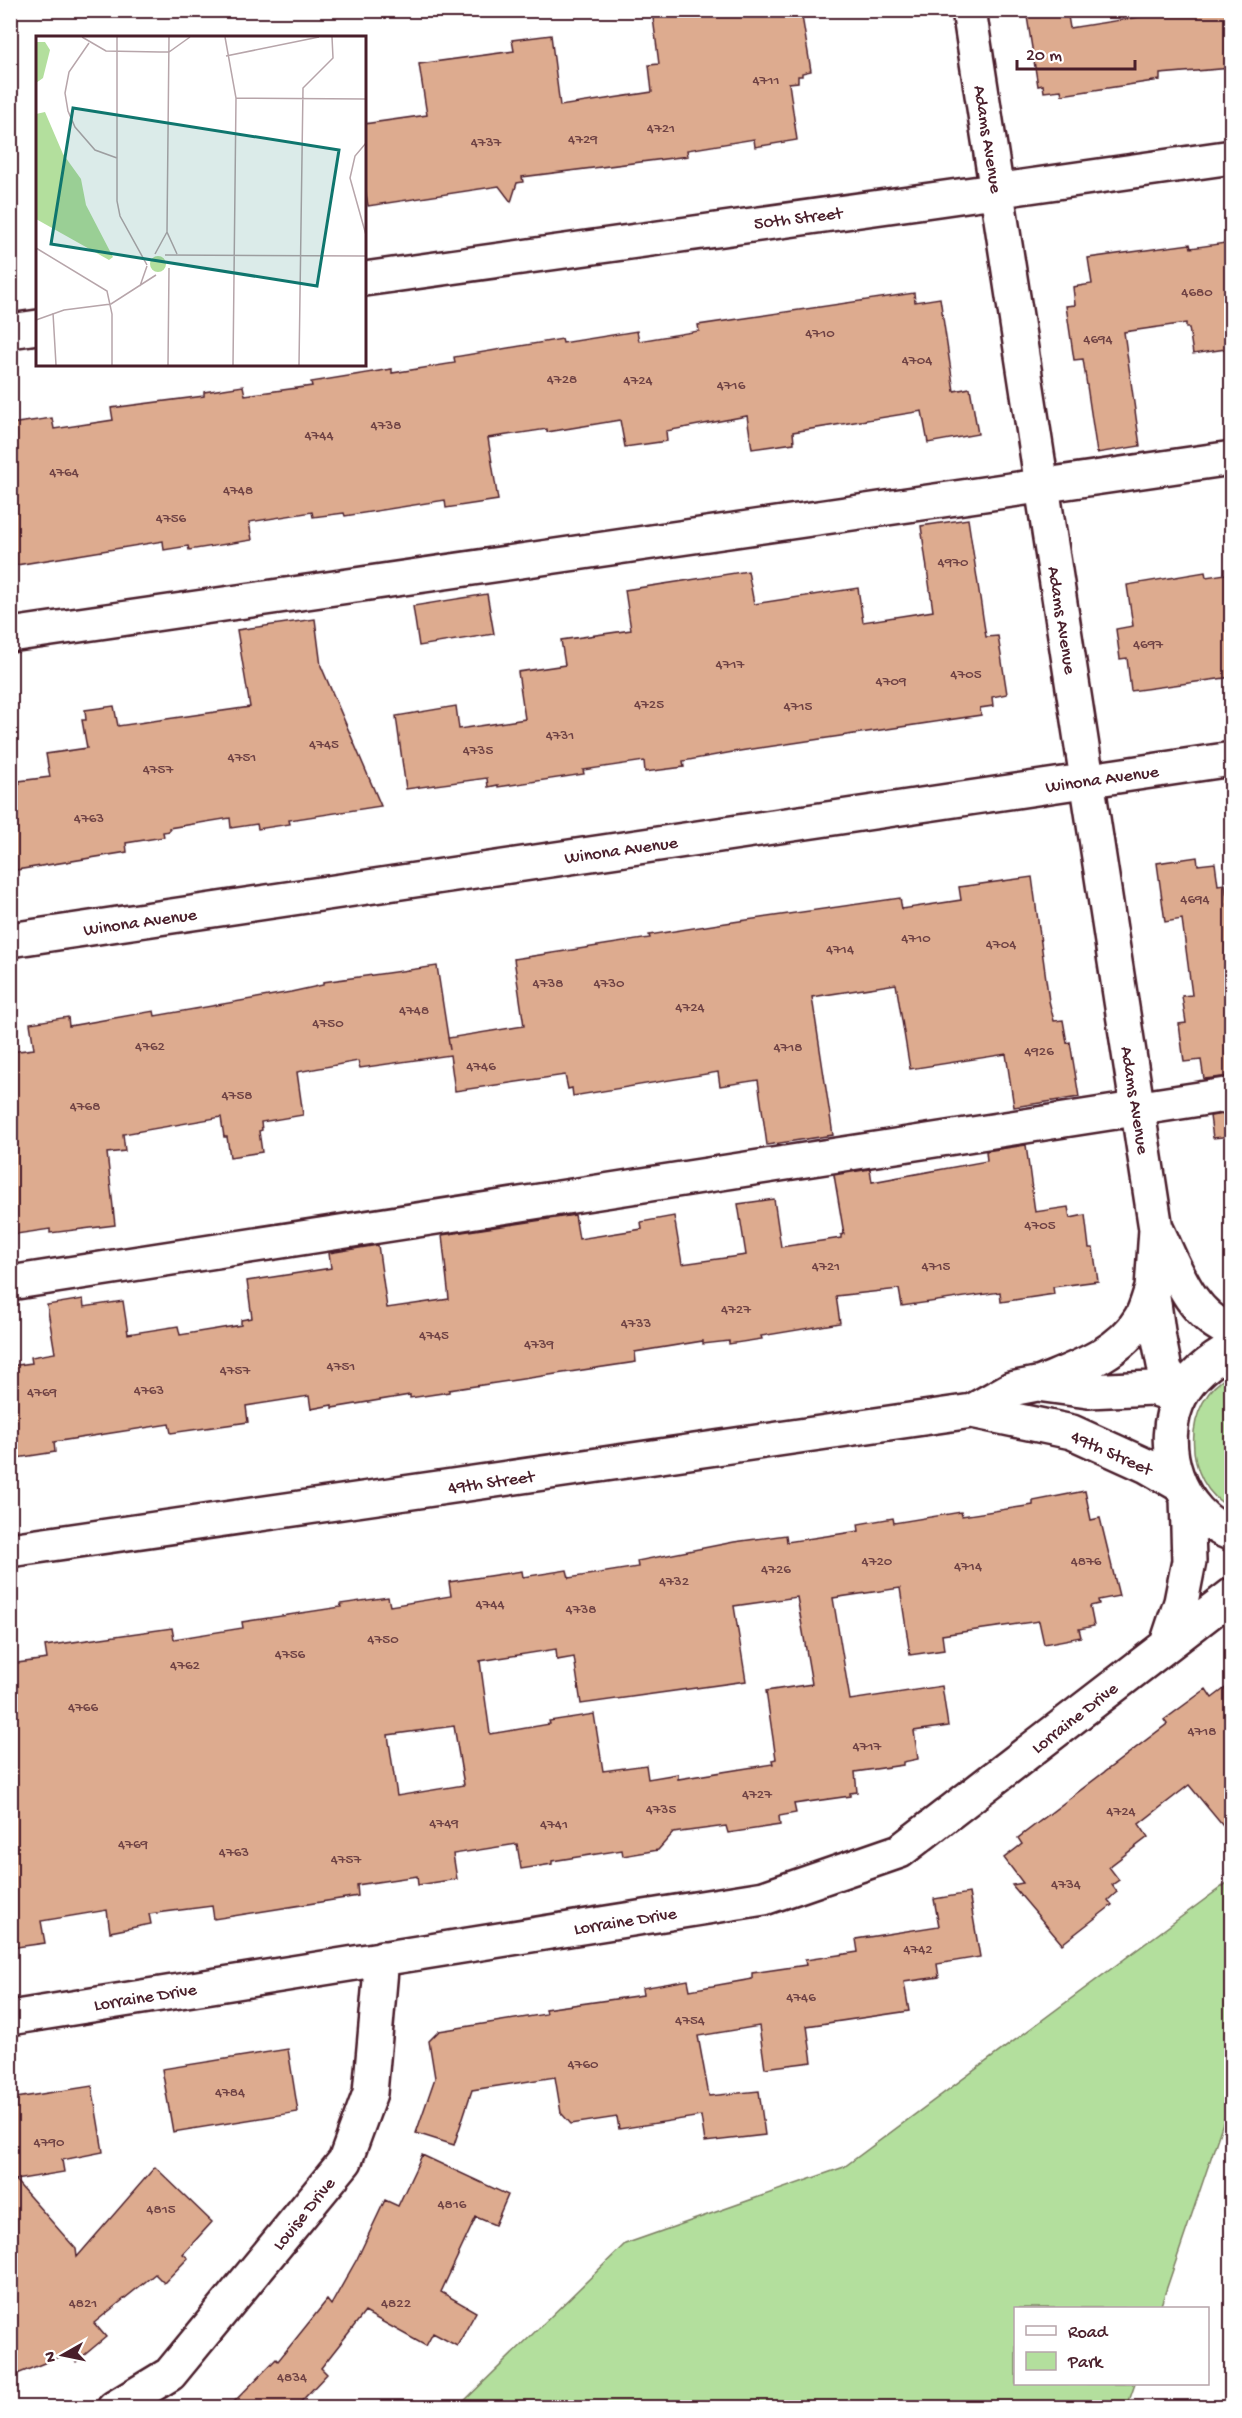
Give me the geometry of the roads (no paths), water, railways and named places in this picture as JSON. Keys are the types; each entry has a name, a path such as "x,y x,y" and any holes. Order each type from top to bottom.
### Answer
{"street":[{"name":"Adams Avenue","path":"969,10 1156,1229 1152,1288 1165,1370 1181,1395"},
{"name":"50th Street","path":"366,279 750,223 997,192 1232,157"},
{"path":"10,331 36,327"},
{"path":"10,635 1232,458"},
{"name":"Winona Avenue","path":"10,940 1232,759"},
{"path":"10,1283 1232,1094"},
{"name":"Adams Avenue","path":"1156,1229 1188,1295 1199,1310 1232,1331"},
{"path":"1037,1384 1079,1367 1121,1342 1140,1320 1152,1288"},
{"path":"1167,1644 1181,1602 1189,1561 1183,1491 1171,1456 1171,1426 1181,1395 1202,1368 1214,1358 1232,1349"},
{"name":"49th Street","path":"972,1411 1011,1389 1037,1384 1088,1391 1152,1388 1181,1395"},
{"name":"49th Street","path":"10,1550 972,1411 1072,1432 1147,1466 1183,1491"},
{"path":"1183,1491 1203,1517 1232,1534"},
{"name":"Lorraine Drive","path":"10,2018 764,1898 900,1851 1232,1595"},
{"name":"Louise Drive","path":"114,2408 170,2374 345,2161 370,2093 382,1958"}]}
